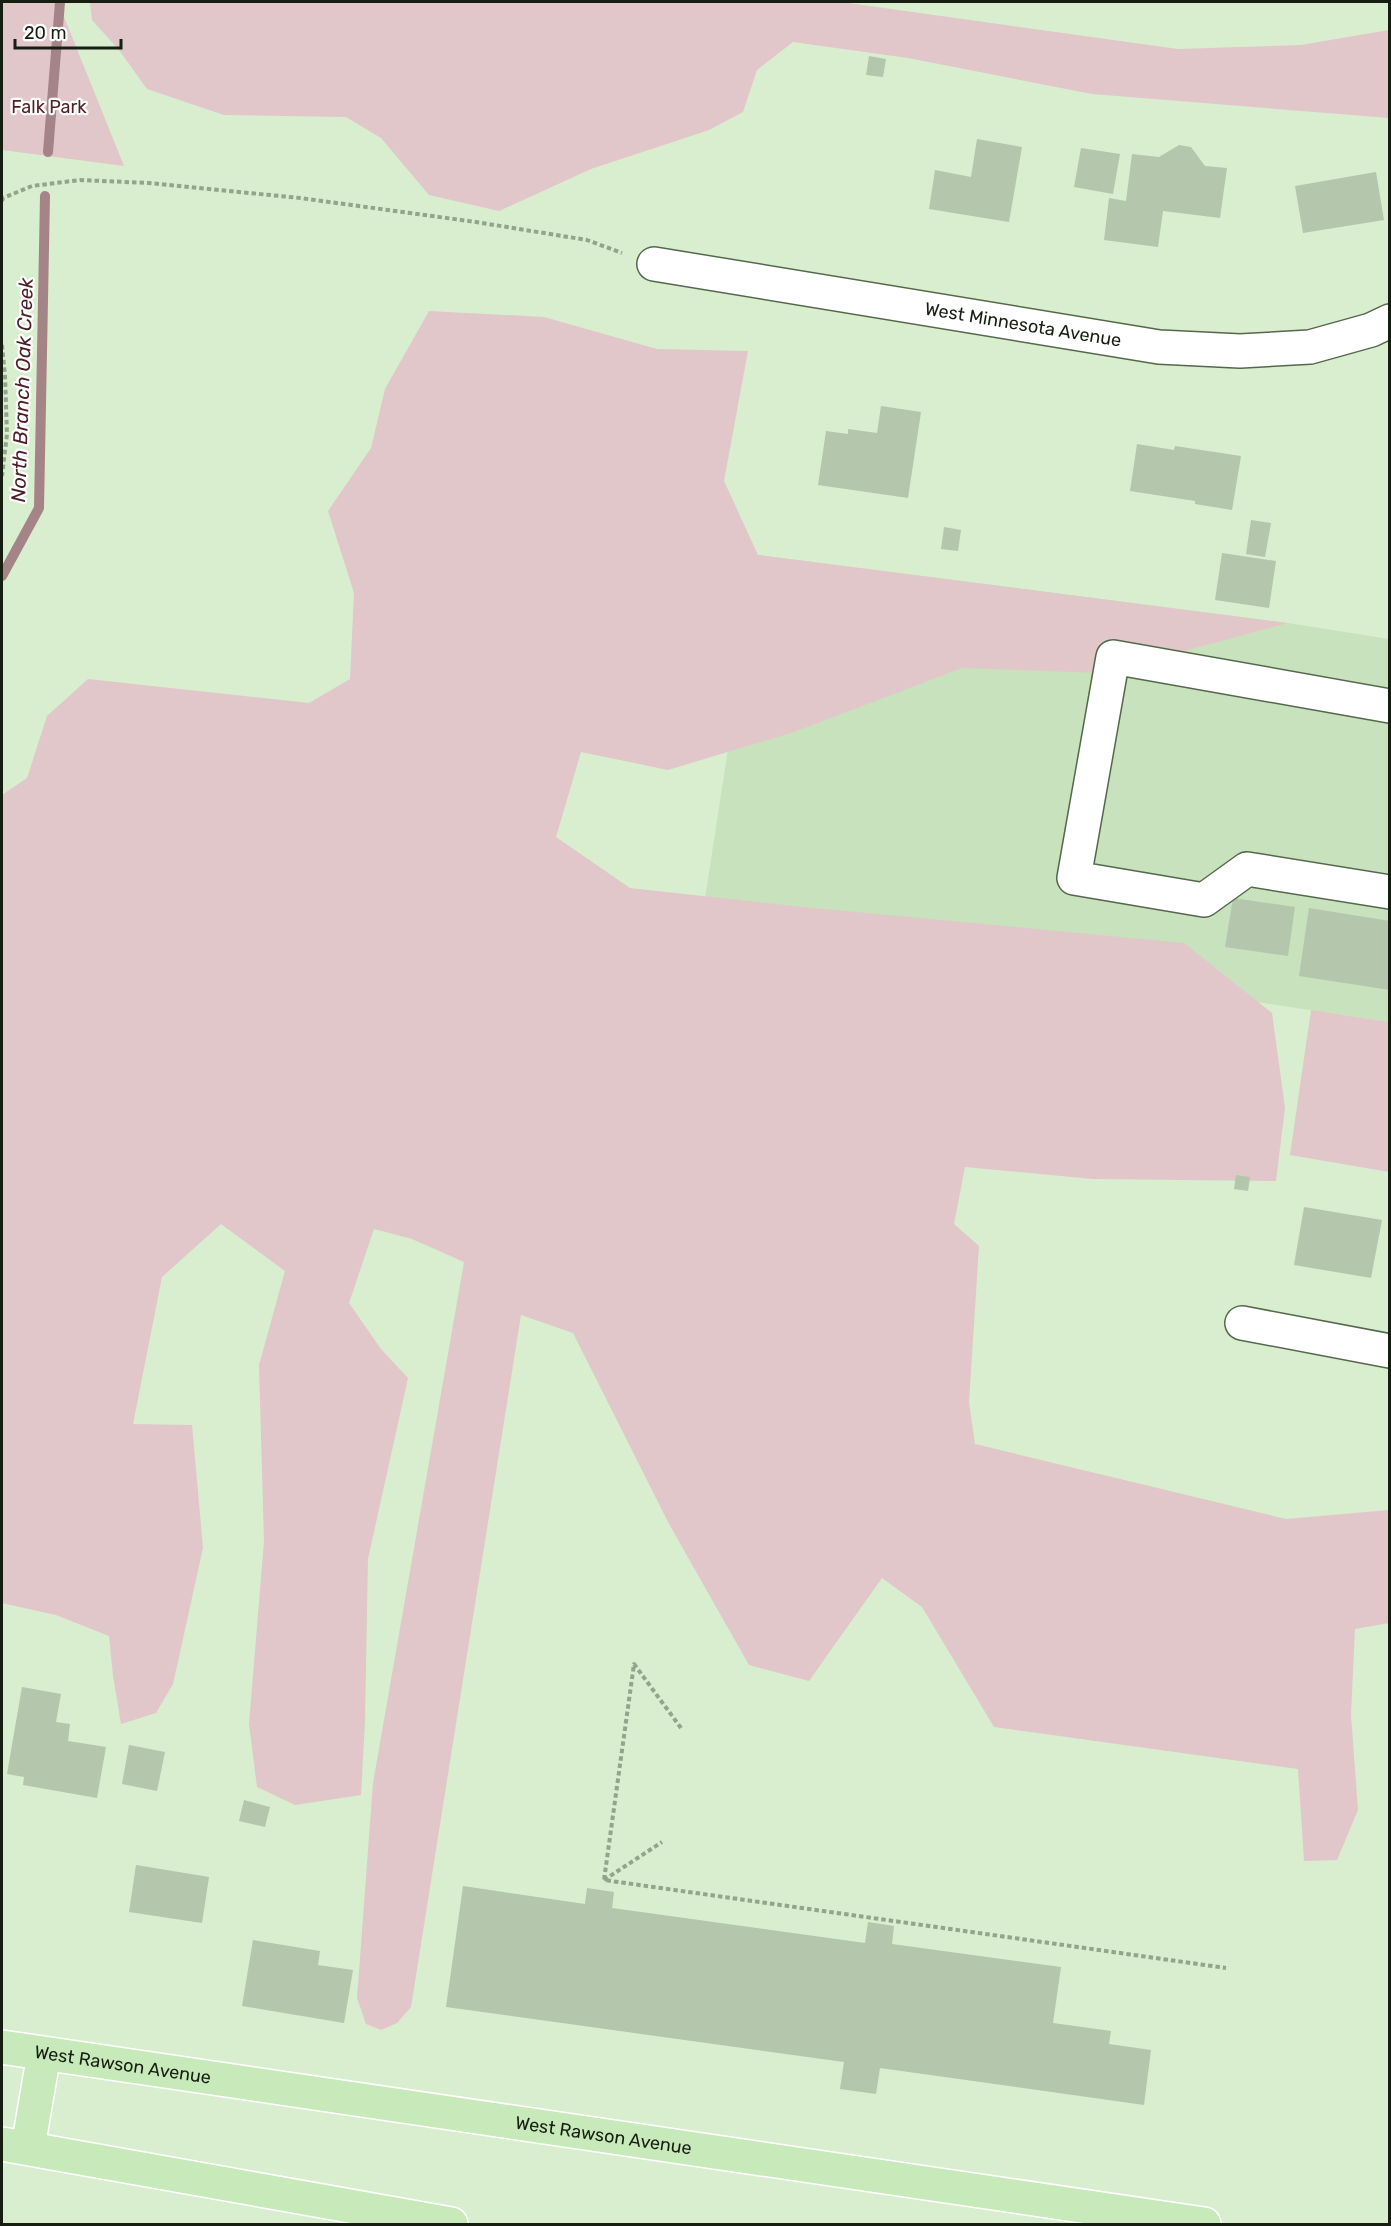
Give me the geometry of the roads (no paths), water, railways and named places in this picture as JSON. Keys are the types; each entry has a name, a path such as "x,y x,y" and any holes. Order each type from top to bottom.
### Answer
{"main road":[{"name":"West Rawson Avenue","path":"2,2047 1204,2224"},
{"path":"44,2054 15,2146 378,2219 444,2224"}],"street":[{"name":"West Minnesota Avenue","path":"654,264 1159,347 1240,351 1310,347 1371,330 1389,321"},
{"path":"1389,706 1113,657 1074,878 1204,900 1247,869 1389,892"},
{"path":"1242,1323 1389,1351"}],"waterway":[{"name":"North Branch Oak Creek","path":"48,152 60,2"},
{"name":"North Branch Oak Creek","path":"2,576 39,508 45,196"}],"park label":[{"name":"Falk Park","path":"49,107"}]}
